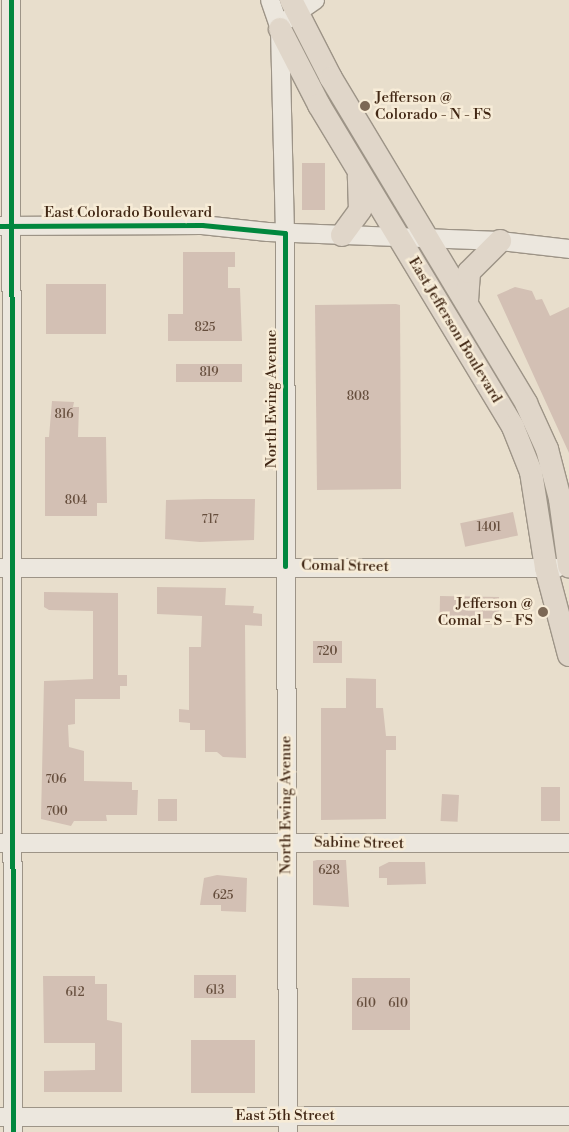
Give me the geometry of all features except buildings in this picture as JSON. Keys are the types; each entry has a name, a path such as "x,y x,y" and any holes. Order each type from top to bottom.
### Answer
{"main road":[{"name":"East Jefferson Boulevard","path":"302,3 331,78 467,301 526,403 547,449 560,499 569,567"},
{"name":"East Jefferson Boulevard","path":"280,29 359,172 474,357 513,427 531,472 546,568 569,655"},
{"path":"342,235 360,210 359,172"},
{"path":"467,301 469,272 500,241"}],"street":[{"path":"9,1122 6,843 6,226 11,0"},
{"name":"North Ewing Avenue","path":"270,0 280,29 285,233 288,1124"},
{"path":"280,29 302,3"},
{"name":"East Colorado Boulevard","path":"6,226 202,225 285,233 500,241 569,250"},
{"name":"Comal Street","path":"6,568 285,566 569,567"},
{"name":"Sabine Street","path":"6,843 569,843"},
{"name":"East 5th Street","path":"9,1122 288,1124 569,1116"}],"cycle path":[{"path":"11,0 13,1132"},
{"path":"0,226 202,225 285,233 285,566"}],"place":[{"name":"Jefferson @ Colorado - N - FS","path":"365,106"},
{"name":"Jefferson @ Comal - S - FS","path":"543,612"}]}
